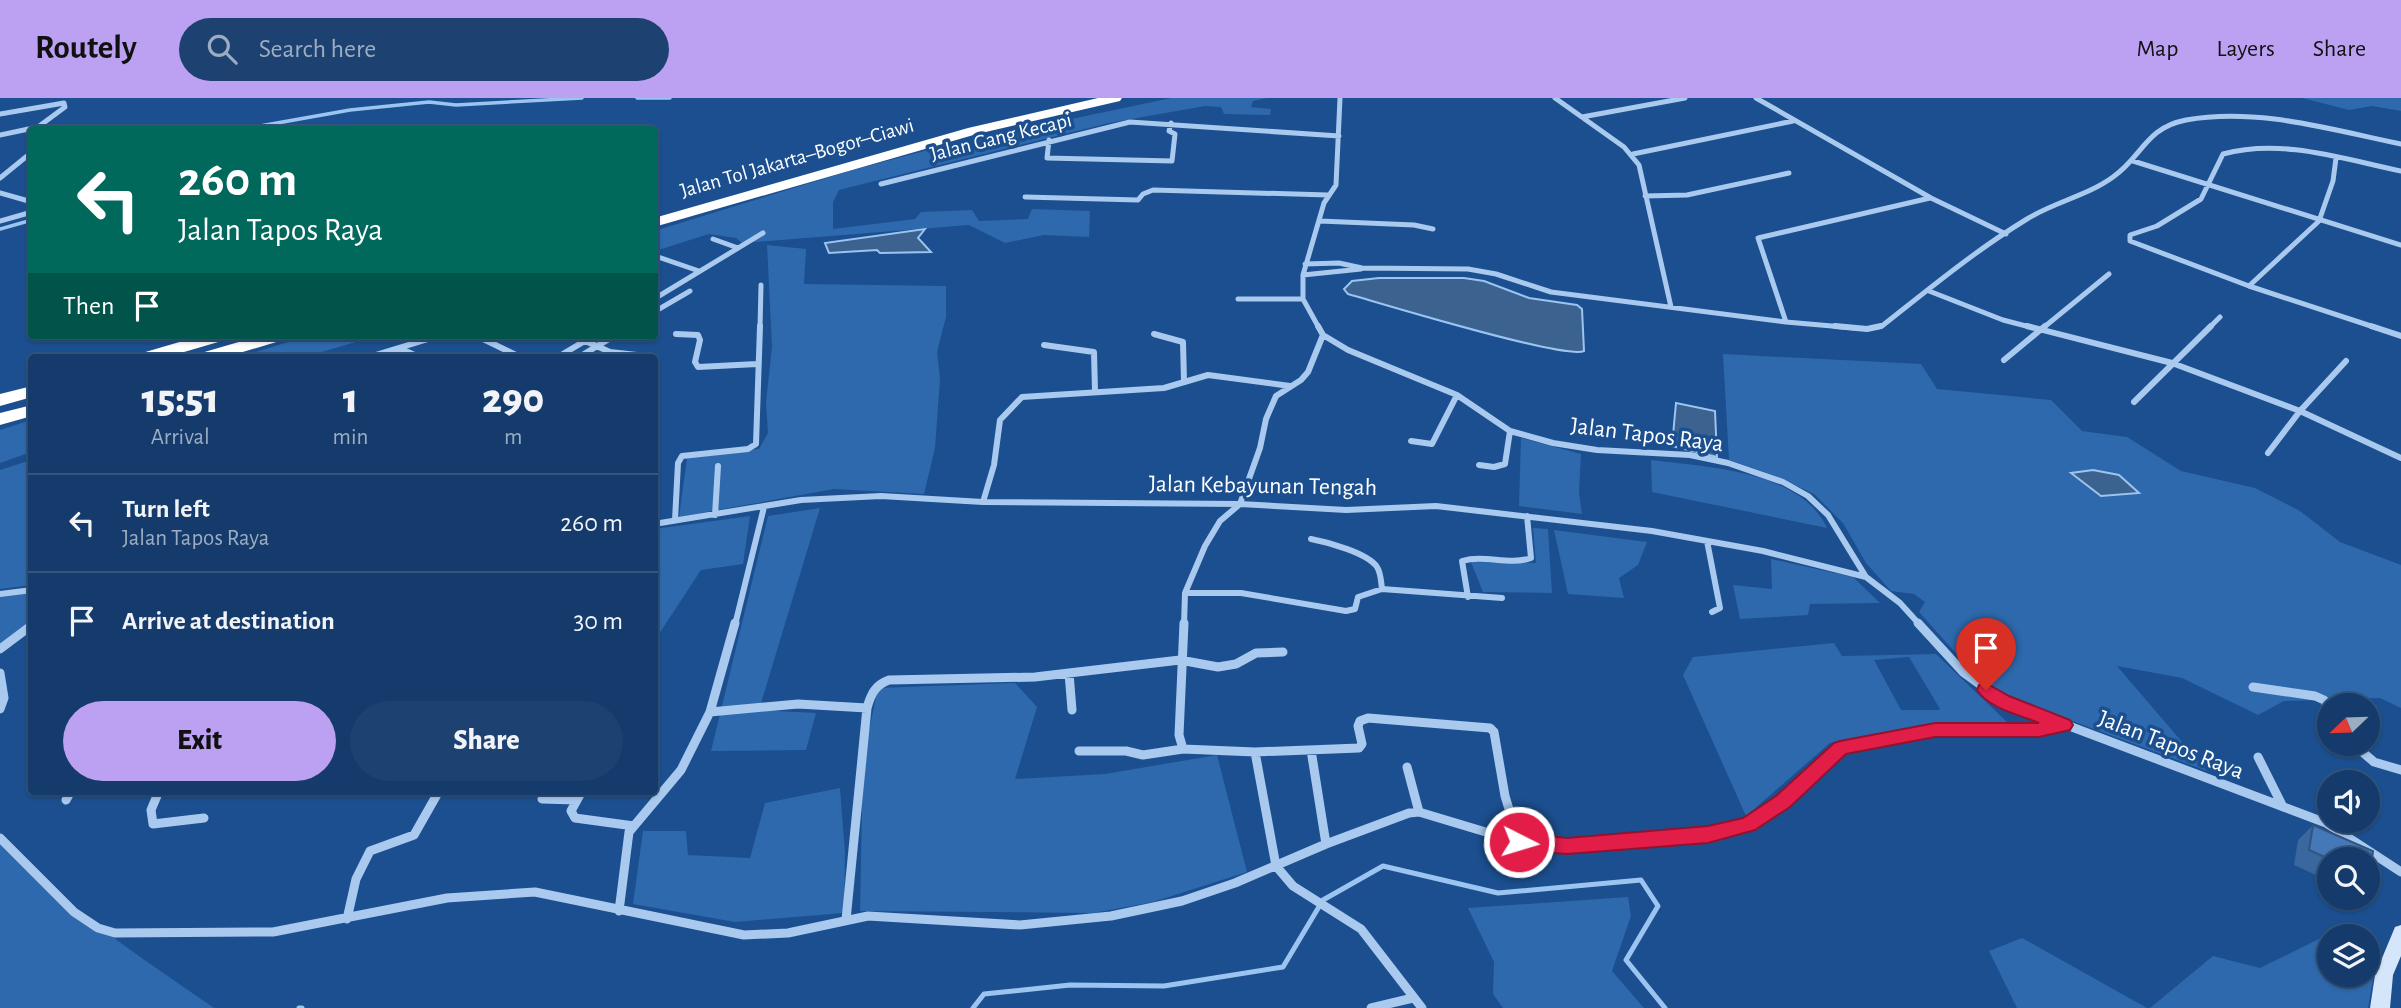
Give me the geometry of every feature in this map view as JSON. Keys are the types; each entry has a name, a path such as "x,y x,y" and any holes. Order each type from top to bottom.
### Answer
{"highway":[{"name":"Jalan Tol Jakarta–Bogor–Ciawi","path":"658,207 834,155 1063,98"},
{"name":"Jalan Tol Jakarta–Bogor–Ciawi","path":"658,222 947,138 1115,98"},
{"path":"158,354 205,340"},
{"path":"217,354 264,340"},
{"path":"0,400 28,392"},
{"path":"0,419 28,411"}],"main road":[{"path":"2380,1008 2384,975 2401,933"}],"street":[{"path":"1183,749 1179,735 1180,660 1185,593 1205,546 1220,521 1240,504 1260,449 1266,419 1276,396 1308,372 1323,335 1303,299 1303,275 1328,195 1336,186 1340,98"},
{"path":"1555,98 1633,154 1639,164 1644,196 1671,307"},
{"path":"1581,117 1685,98"},
{"path":"1756,98 1931,198 2006,234"},
{"path":"0,114 53,103 66,105 41,126"},
{"path":"1305,264 1339,263 1362,268 1468,269 1496,274 1551,292 1786,322 1867,329 1882,326 2031,216 2094,190 2133,160 2146,137 2159,127 2187,120 2225,117 2293,123 2401,144"},
{"path":"1633,154 1793,121"},
{"name":"Jalan Gang Kecapi","path":"881,184 1049,140 1130,122 1339,136"},
{"path":"1049,140 1047,158 1172,161 1175,134 1169,130 1171,123"},
{"path":"0,135 28,130"},
{"path":"2401,171 2293,149 2261,146 2237,148 2223,154 2201,198 2181,213 2130,235 2130,241 2249,286 2401,336"},
{"path":"0,178 28,155"},
{"path":"2249,286 2319,221 2333,181 2336,158"},
{"path":"2133,160 2401,246"},
{"path":"0,172 8,172"},
{"path":"1644,196 1687,195 1789,173"},
{"path":"1025,197 1138,200 1143,194 1153,190 1328,195"},
{"path":"0,193 28,201"},
{"path":"1786,322 1758,238 1931,198"},
{"path":"0,221 28,213"},
{"path":"1320,221 1414,225 1433,229"},
{"path":"658,296 762,233"},
{"path":"713,239 738,248"},
{"path":"658,257 699,271"},
{"path":"1303,275 1352,272 1362,268"},
{"path":"2004,360 2109,274"},
{"path":"675,520 678,463 682,456 755,447 761,285"},
{"path":"658,310 690,290"},
{"path":"1928,291 2003,320 2172,363 2300,411 2401,458"},
{"path":"658,292 662,294"},
{"path":"1238,299 1303,299"},
{"path":"2134,402 2220,317"},
{"path":"676,334 698,335 700,340 695,362 698,367 757,364"},
{"path":"1154,334 1182,342 1184,382"},
{"name":"Jalan Tapos Raya","path":"1323,335 1348,351 1457,394 1510,431 1553,443 1597,450 1690,455 1728,463 1783,482 1808,496 1828,515 1866,577 1900,603 1945,655 2003,701 2342,831 2401,872"},
{"path":"379,354 425,340"},
{"path":"485,340 514,354"},
{"path":"584,354 607,340"},
{"path":"563,354 585,341 617,354"},
{"path":"1044,345 1094,352 1095,391"},
{"path":"399,348 412,354"},
{"path":"2268,453 2300,411 2346,361"},
{"path":"983,502 994,465 1000,420 1017,400 1027,396 1164,388 1215,375 1290,386"},
{"path":"1411,441 1432,443 1457,394"},
{"path":"1479,465 1494,467 1505,464 1510,431"},
{"path":"715,515 718,466"},
{"name":"Jalan Kebayunan Tengah","path":"658,523 801,500 881,496 983,502 1240,504 1346,510 1436,506 1652,531 1763,551 1866,577"},
{"path":"619,911 629,832 681,770 710,712 724,668 764,507"},
{"path":"1468,597 1462,561 1494,558 1524,561 1531,558 1527,516"},
{"path":"1311,539 1336,546 1376,565 1382,589"},
{"path":"1707,541 1720,608 1712,611"},
{"path":"1185,593 1241,593 1346,611 1356,609 1358,597 1382,589 1502,598"},
{"path":"0,594 28,590"},
{"path":"0,649 28,628"},
{"path":"846,920 867,708 873,687 889,680 1035,677 1180,660 1218,667 1236,664 1256,653 1283,652"},
{"path":"0,673 0,709"},
{"path":"1069,673 1072,710"},
{"path":"2253,687 2317,697"},
{"path":"710,712 798,704 867,708"},
{"path":"1079,751 1126,751 1143,755 1183,749 1255,752 1359,748 1362,744 1358,726 1360,721 1368,718 1483,727 1494,732 1504,796 1519,842"},
{"path":"0,838 82,918 100,929 141,934 273,932 470,893 505,891 535,892 744,936 788,933 868,916 1020,925 1111,916 1182,901 1409,813 1419,812 1519,842 1567,846 1708,835 1748,824 1783,801 1840,748 1935,730 2039,730 2064,725"},
{"path":"1311,750 1326,844"},
{"path":"1255,752 1276,866 1281,875 1308,896 1351,920 1361,929 1422,1008"},
{"path":"2364,756 2376,764 2401,770"},
{"path":"2258,757 2283,807"},
{"path":"1407,767 1419,812"},
{"path":"66,800 69,795"},
{"path":"157,795 151,810 153,824 204,818"},
{"path":"346,919 356,879 370,851 414,835 437,795"},
{"path":"579,795 571,813 575,818 634,826"},
{"path":"542,799 576,800"},
{"path":"1371,1008 1413,998"}],"shaded area":[{"path":"1171,98 1267,98 1253,101 1251,107 1271,109 1270,115 1224,114 1221,107 1205,106 1109,123 839,190 833,202 833,229 915,219 921,212 972,210 979,221 1028,219 1032,209 1090,211 1089,237 1044,235 1005,243 969,225 742,243 736,238 709,234 658,250 658,230 849,171 943,146"},
{"path":"2302,98 2401,98 2401,111 2372,106 2349,110"},
{"path":"925,229 918,238 931,252 880,253 877,250 829,253 825,243"},
{"path":"767,245 806,249 804,284 946,286 946,317 937,352 940,379 935,448 924,494 834,489 679,517 687,458 759,449 768,433 766,402 772,347"},
{"path":"1379,278 1464,278 1484,281 1529,298 1577,305 1582,309 1584,351 1570,352 1510,339 1348,294 1344,289 1352,281"},
{"path":"295,340 363,340 314,354 249,354"},
{"path":"1723,354 1921,364 1937,389 2051,400 2082,431 2127,437 2181,471 2255,488 2300,511 2340,542 2401,565 2401,708 2380,698 2380,693 2317,693 2317,700 2284,701 2258,715 2182,678 2117,666 2207,771 2013,699 1999,690 1962,659 1919,612 1925,602 1914,594 1891,591 1866,563 1843,523 1814,494 1776,476 1729,460"},
{"path":"1676,403 1715,411 1717,457 1672,446"},
{"path":"28,421 28,453 0,463 0,430"},
{"path":"1521,438 1581,454 1579,492 1582,514 1519,506"},
{"path":"1651,460 1724,469 1774,483 1796,494 1814,509 1827,528 1652,492"},
{"path":"28,461 28,585 0,589 0,470"},
{"path":"2093,470 2119,475 2139,493 2101,496 2071,473"},
{"path":"820,508 759,710 816,713 806,750 711,751 768,516"},
{"path":"750,516 743,564 701,570 658,635 658,529"},
{"path":"1533,528 1548,529 1552,593 1483,592 1471,562 1536,563"},
{"path":"1554,530 1647,542 1638,565 1619,578 1624,598 1568,594"},
{"path":"1771,559 1853,577 1880,603 1810,604 1808,615 1740,619 1733,585 1772,589"},
{"path":"28,590 28,627 0,649 0,594"},
{"path":"1834,643 1842,656 1936,654 2008,723 1894,731 1830,743 1746,816 1683,675 1693,657","holes":["1909,657 1940,709 1901,710 1874,660"]},
{"path":"1015,683 1037,707 1015,779 1105,774 1217,755 1247,872 1153,902 1093,913 860,911 863,759 878,688"},
{"path":"840,788 845,853 844,913 735,922 633,904 643,831 686,831 688,855 750,858 765,803"},
{"path":"0,838 75,908 214,1008 0,1008"},
{"path":"1628,897 1631,916 1612,971 1644,1008 1503,1008 1493,994 1494,962 1468,908"},
{"path":"2022,938 2147,1008 2017,1008 1989,951"},
{"path":"2317,940 2317,987 2372,987 2368,1008 2150,1008 2213,956 2260,968"}],"building":[{"path":"2313,825 2317,827 2317,833 2331,833 2364,847 2317,847 2317,854 2309,850"}],"waterway":[{"path":"260,126 350,110 429,102 456,105 582,98"},
{"path":"637,98 670,98"},
{"path":"0,229 28,221"},
{"path":"973,1008 984,994 1070,985 1164,986 1283,967 1323,900 1383,866 1498,893 1641,880 1658,906 1626,960 1665,1008"}],"route":[{"path":"1519,842 1567,846 1708,835 1748,824 1783,801 1840,748 1935,730 2039,730 2064,725 2003,701 1986,690"}]}
